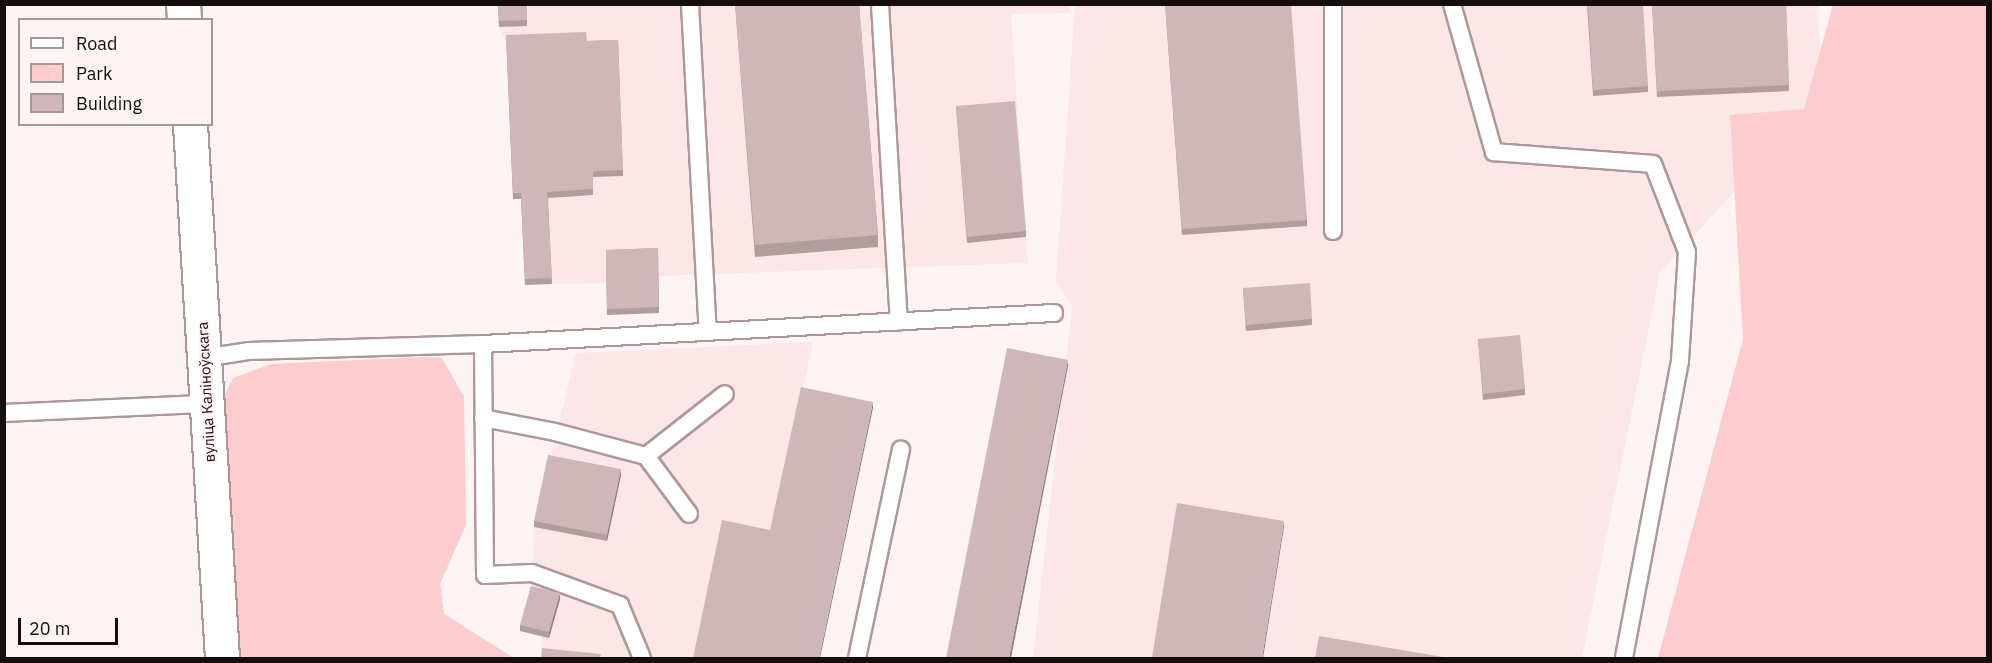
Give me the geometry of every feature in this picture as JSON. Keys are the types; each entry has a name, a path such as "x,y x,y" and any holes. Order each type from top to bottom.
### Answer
{"street":[{"name":"вуліца Каліноўскага","path":"190,126 222,658"}],"lane":[{"path":"690,4 708,332"},
{"path":"880,4 899,321"},
{"path":"1333,4 1333,231"},
{"path":"1452,4 1494,152 1653,164 1687,252 1680,361 1624,658"},
{"path":"204,358 249,351 483,344 1054,313"},
{"path":"483,344 485,575 532,573 620,605 642,658"},
{"path":"646,456 725,394"},
{"path":"4,413 205,404"},
{"path":"483,418 555,432 646,456 689,514"},
{"path":"857,658 902,450"}],"shaded area":[{"path":"498,5 1069,5 1070,13 1011,14 1028,263 659,276 659,313 607,315 606,283 525,285 521,199 513,199 506,41 499,27"},
{"path":"1075,5 1818,5 1823,97 1660,272 1582,658 1033,658 1072,306 1056,281"},
{"path":"813,342 744,658 541,658 542,637 520,631 531,592 534,527 576,353"}],"green space":[{"path":"1833,5 1987,5 1987,658 1658,658 1743,339 1730,115 1804,109"},
{"path":"442,358 464,397 466,525 440,584 444,614 514,658 238,658 222,401 233,378 271,364"}],"building":[{"path":"498,4 527,4 527,20 499,21"},
{"path":"735,4 859,4 878,235 755,245"},
{"path":"1165,4 1291,4 1307,220 1182,229"},
{"path":"1588,4 1643,4 1648,86 1593,90"},
{"path":"1652,4 1786,4 1789,85 1657,91"},
{"path":"586,32 587,41 618,40 623,170 593,171 593,189 547,192 552,278 525,279 521,193 513,193 506,35"},
{"path":"1015,101 1026,231 967,237 956,106"},
{"path":"658,248 659,307 607,309 606,250"},
{"path":"1310,283 1312,319 1246,325 1243,288"},
{"path":"1520,335 1525,389 1483,394 1478,339"},
{"path":"1007,348 1068,360 1009,658 946,658"},
{"path":"801,387 873,402 819,658 693,658 722,520 770,530"},
{"path":"548,455 621,469 607,535 534,521"},
{"path":"1177,503 1284,521 1262,658 1152,658"},
{"path":"531,586 560,593 549,632 520,625"},
{"path":"1319,636 1449,658 1315,658"},
{"path":"542,648 601,654 600,658 541,658"}]}
